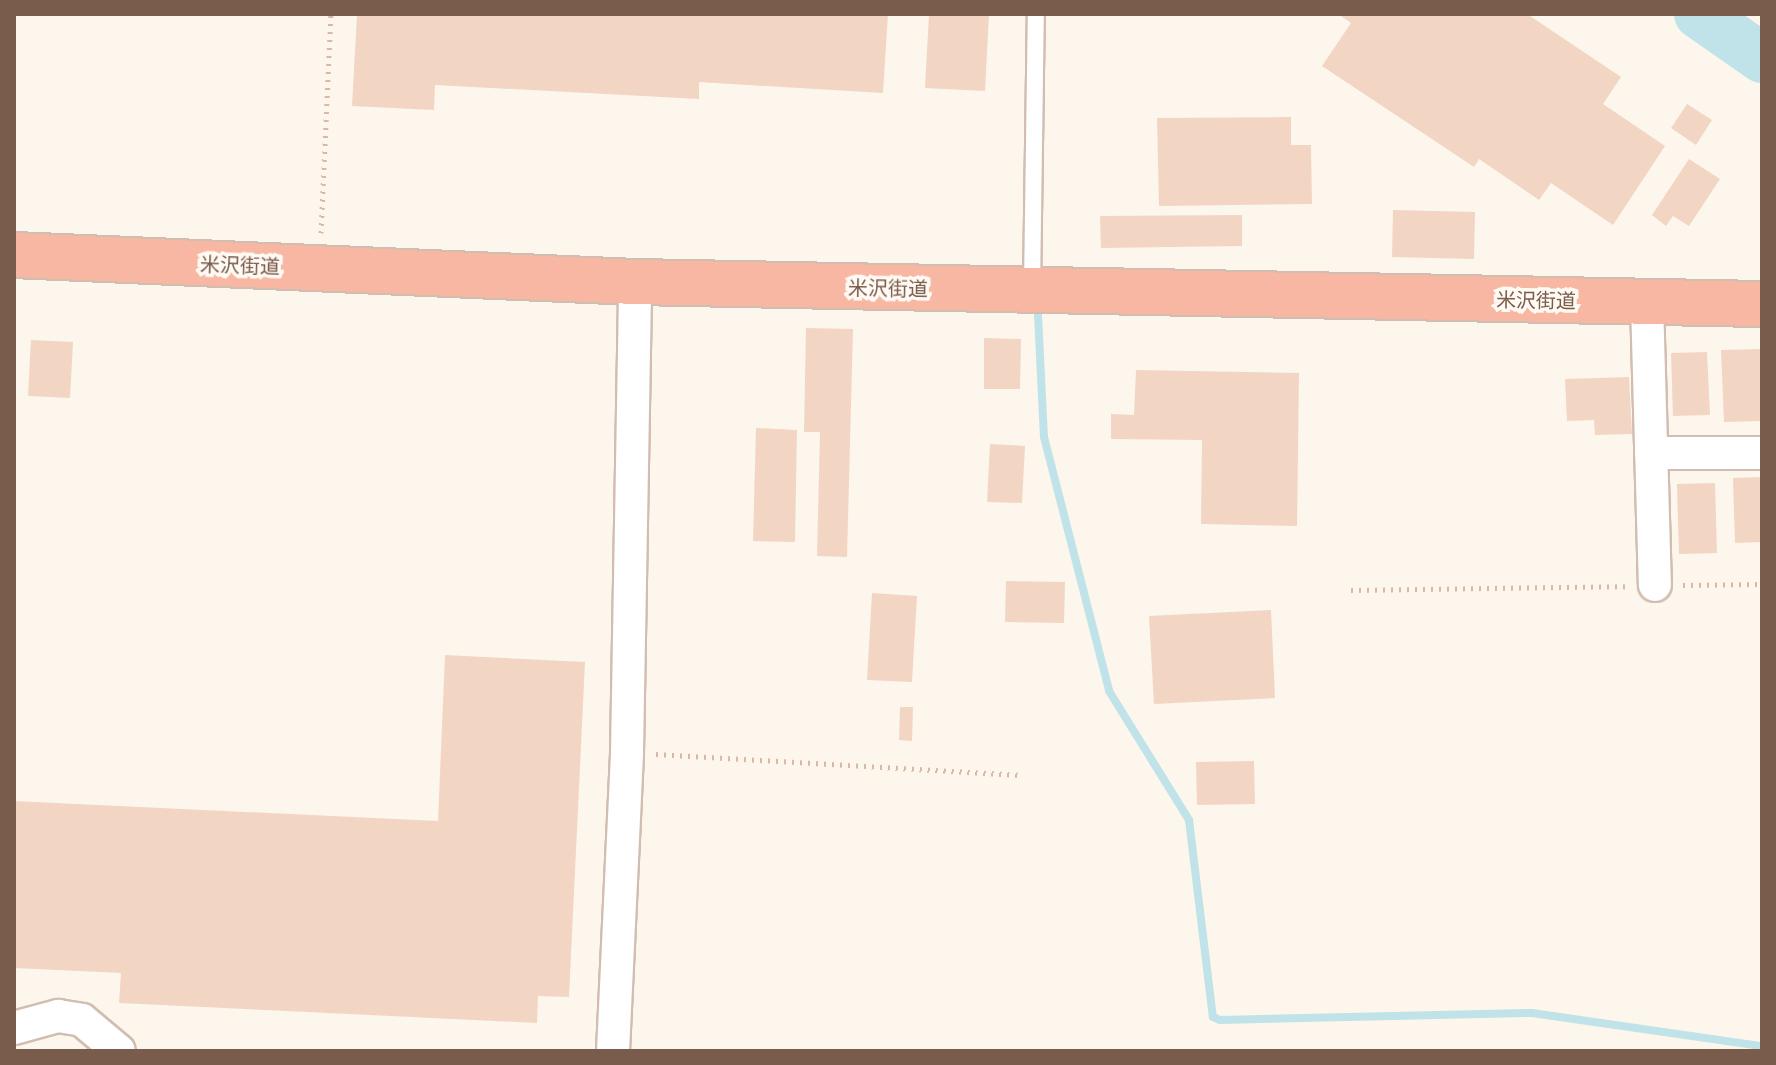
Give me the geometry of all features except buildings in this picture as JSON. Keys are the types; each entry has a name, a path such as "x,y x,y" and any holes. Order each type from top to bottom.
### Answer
{"highway":[{"name":"米沢街道","path":"14,255 635,282 1762,304"}],"street":[{"path":"613,1051 627,752 635,282"},
{"path":"1647,302 1655,585"},
{"path":"1651,453 1762,453"},
{"path":"14,1028 58,1016 82,1020 119,1051"}],"lane":[{"path":"1032,291 1036,14"}],"path":[{"path":"319,268 331,14"},
{"path":"1351,590 1762,584"},
{"path":"627,752 1018,775"}],"waterway":[{"path":"1699,14 1762,58"},
{"path":"1038,315 1044,437 1109,691 1189,820 1213,1017 1220,1020 1532,1013 1762,1046"}]}
